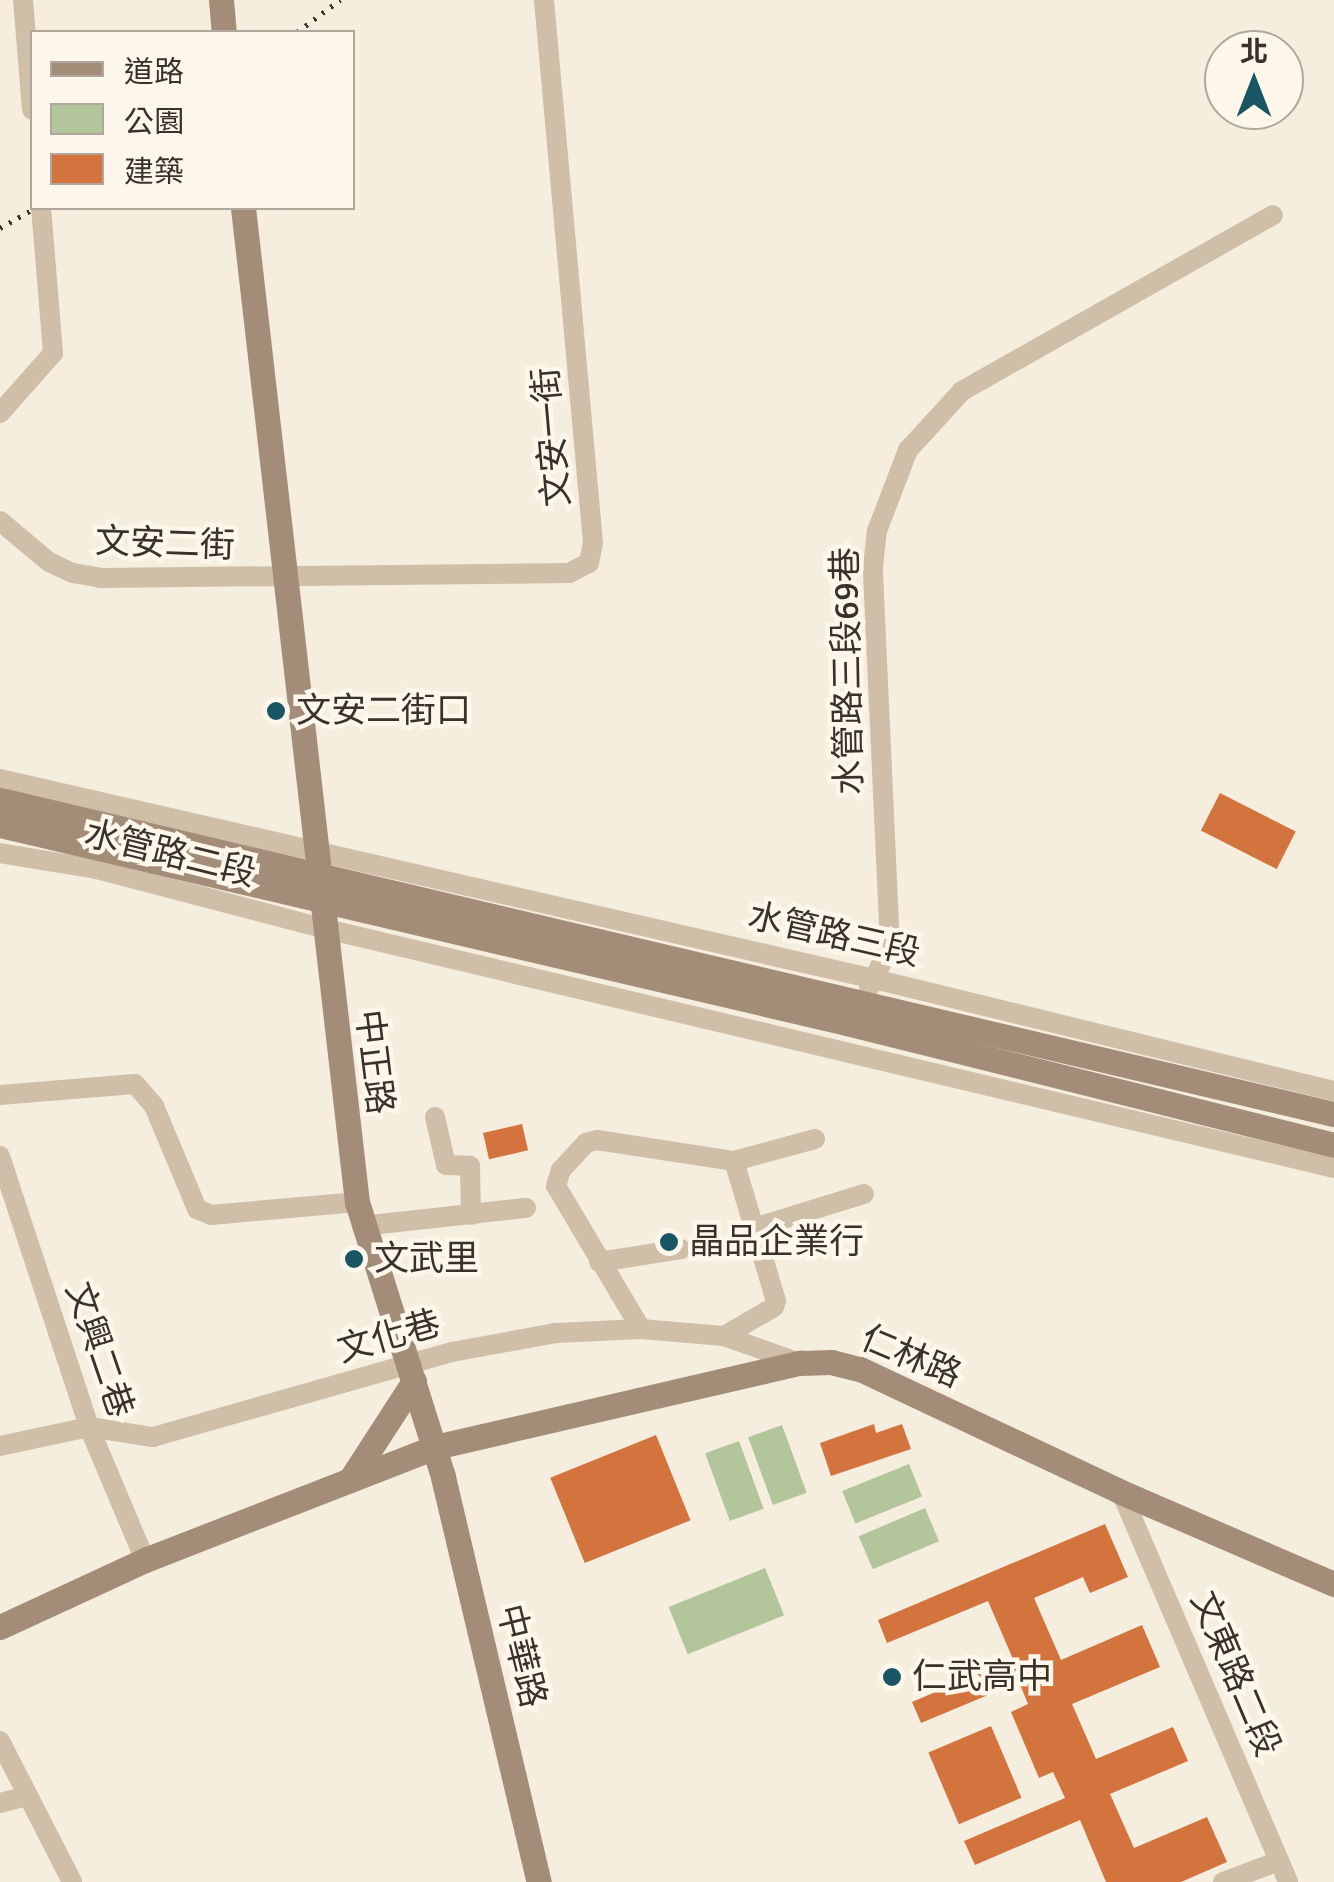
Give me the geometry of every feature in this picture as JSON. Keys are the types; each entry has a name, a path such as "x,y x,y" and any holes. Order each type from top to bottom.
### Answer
{"street":[{"path":"23,0 30,86"},
{"path":"221,0 224,30"},
{"name":"文安一街","path":"285,579 569,574 589,564 593,542 544,0"},
{"path":"0,413 53,353 41,210"},
{"name":"中正路","path":"243,210 322,928 360,1214 435,1447"},
{"name":"水管路三段69巷","path":"847,1023 890,947 873,568 877,531 908,450 962,390 1273,215"},
{"name":"文安二街","path":"0,521 20,542 73,573 100,578 285,579"},
{"name":"水管路二段","path":"0,779 318,876"},
{"name":"水管路二段","path":"0,800 318,876"},
{"name":"水管路二段","path":"0,825 318,876"},
{"name":"水管路二段","path":"0,853 96,869 322,928"},
{"path":"318,876 847,1023 1334,1144"},
{"name":"水管路三段","path":"318,876 1334,1091"},
{"path":"322,928 1334,1168"},
{"name":"水管路三段","path":"868,990 1334,1114"},
{"path":"0,1094 135,1084 154,1106 197,1209 211,1215 472,1215 526,1208"},
{"path":"435,1118 446,1164 470,1166 472,1215"},
{"path":"641,1329 556,1186 561,1170 586,1142 597,1140 734,1161 815,1140"},
{"name":"文興二巷","path":"0,1156 89,1426 145,1560"},
{"path":"724,1336 774,1307 776,1300 734,1161"},
{"path":"754,1228 864,1194"},
{"path":"599,1262 682,1249"},
{"name":"文化巷","path":"0,1446 89,1426 153,1438 556,1333 641,1329 724,1336 800,1363"},
{"name":"仁林路","path":"435,1447 800,1363 831,1362 860,1369 1121,1492 1334,1584"},
{"path":"350,1480 411,1373"},
{"path":"0,1627 145,1560 435,1447"},
{"name":"中華路","path":"435,1447 539,1882"},
{"name":"文東路二段","path":"1121,1492 1288,1882"},
{"path":"0,1741 72,1882"},
{"path":"0,1803 26,1796"},
{"path":"1224,1882 1280,1860"}],"green space":[{"path":"782,1425 807,1493 773,1505 748,1437"},
{"path":"739,1441 764,1509 730,1521 705,1453"},
{"path":"909,1464 922,1496 855,1523 842,1491"},
{"path":"925,1508 939,1541 873,1569 859,1536"},
{"path":"765,1568 784,1615 688,1654 669,1607"}],"building":[{"path":"1220,793 1296,832 1277,869 1201,830"},
{"path":"522,1124 528,1150 489,1159 483,1133"},
{"path":"874,1424 876,1433 902,1424 911,1449 831,1476 820,1443"},
{"path":"656,1435 690,1520 585,1563 550,1478"},
{"path":"1105,1524 1128,1577 1090,1593 1083,1577 1034,1598 1061,1660 1142,1625 1160,1667 1072,1704 1096,1759 1173,1727 1188,1761 1110,1794 1134,1848 1207,1817 1227,1862 1181,1882 1106,1882 1080,1820 975,1865 964,1841 1065,1798 1053,1772 1039,1778 1011,1712 1028,1704 1019,1682 921,1723 912,1702 1013,1659 988,1601 887,1643 878,1620"},
{"path":"991,1726 1021,1798 959,1824 928,1753"}],"railway":[{"path":"300,30 340,0"},
{"path":"0,228 32,210"}],"place":[{"name":"文安二街口","path":"276,711"},
{"name":"晶品企業行","path":"669,1242"},
{"name":"文武里","path":"354,1259"},
{"name":"仁武高中","path":"892,1677"}]}
